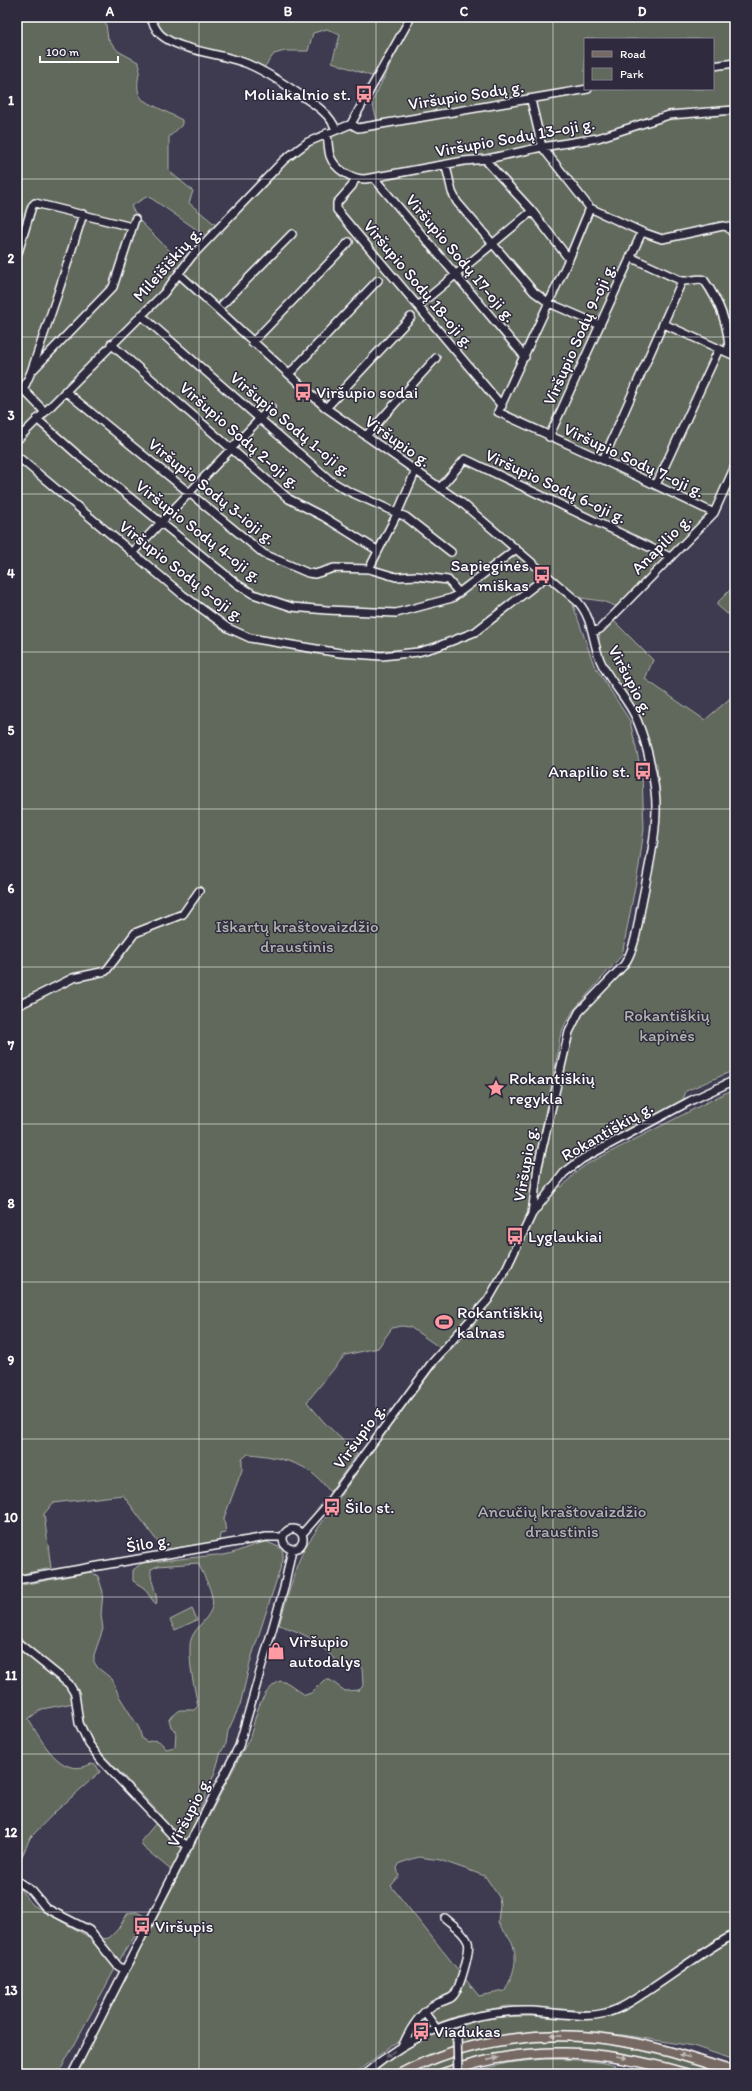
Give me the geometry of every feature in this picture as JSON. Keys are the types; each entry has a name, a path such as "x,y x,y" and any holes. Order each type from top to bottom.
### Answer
{"main road":[{"path":"400,2074 443,2056 469,2048 509,2040 557,2036 585,2037 650,2046 735,2072"},
{"path":"442,2074 507,2056 565,2052 617,2057 687,2074"}],"street":[{"path":"150,17 160,34 172,41 232,58 272,76 311,102 327,116 333,123 336,130"},
{"path":"351,124 411,17"},
{"path":"714,66 735,63"},
{"name":"Viršupio Sodų g.","path":"351,124 358,128 531,100 584,90"},
{"path":"531,100 542,147 590,208 642,232 662,239 723,226 728,227 735,236"},
{"name":"Viršupio Sodų 13-oji g.","path":"355,179 374,178 446,166 542,147 598,138 670,115 735,110"},
{"name":"Mileišiškių g.","path":"17,440 44,411 141,316 179,274 196,252 284,160 300,147 327,133 351,124"},
{"path":"327,133 331,158 346,174 355,179"},
{"path":"487,159 488,163 532,211 569,259"},
{"path":"446,166 452,192 457,202 534,292 549,303 600,325"},
{"name":"Viršupio Sodų 17-oji g.","path":"374,178 525,357"},
{"name":"Viršupio Sodų 18-oji g.","path":"355,179 352,186 337,203 338,210 418,306 500,409"},
{"path":"17,256 32,206 35,203 132,227"},
{"path":"500,409 569,259 590,208"},
{"path":"418,306 532,211"},
{"path":"23,390 31,372 83,214"},
{"path":"31,372 113,287 135,219"},
{"path":"630,257 642,232"},
{"path":"223,304 292,234"},
{"path":"252,343 349,242"},
{"name":"Viršupio Sodų 9-oji g.","path":"549,437 630,257 682,281"},
{"name":"Viršupio g.","path":"179,274 252,343 326,408 415,472 462,503 581,605 587,615 593,632 602,665 634,714 641,731 655,792 656,810 654,837 636,936 628,958 617,973 579,1012 569,1032 538,1166 532,1214"},
{"path":"603,460 682,281 702,279 711,290 726,327 732,355"},
{"path":"293,370 378,280"},
{"name":"Viršupio Sodų 1-oji g.","path":"141,316 331,481 348,491 406,517 451,552"},
{"path":"326,408 411,317"},
{"path":"664,324 732,355"},
{"name":"Viršupio Sodų 2-oji g.","path":"112,344 289,499 324,517 377,550"},
{"path":"656,485 719,349"},
{"path":"366,436 436,358"},
{"path":"17,383 44,411"},
{"name":"Viršupio Sodų 3-ioji g.","path":"65,391 249,542 274,560 313,574 334,568 369,569 396,577 417,576 448,580 459,593"},
{"path":"132,553 271,407"},
{"name":"Viršupio Sodų 7-oji g.","path":"500,409 549,437 603,460 714,514"},
{"name":"Viršupio Sodų 4-oji g.","path":"37,418 80,457 237,584 253,594 282,604 314,610 391,614 442,602 459,593 516,549"},
{"name":"Viršupio Sodų 5-oji g.","path":"17,456 132,553 220,623 238,634 318,650 382,656 418,652 436,647 475,632 547,576"},
{"name":"Viršupio Sodų 6-oji g.","path":"440,488 465,459 670,557"},
{"name":"Anapilio g.","path":"593,632 600,629 714,514 735,466"},
{"path":"369,569 377,550 397,514 415,472"},
{"path":"17,1006 73,978 106,971 135,933 183,914 199,890"},
{"name":"Rokantiškių g.","path":"520,1238 532,1214 564,1173 582,1159 696,1098 735,1080"},
{"name":"Viršupio g.","path":"72,2074 189,1846 243,1736 284,1588 292,1549 301,1546 303,1540 302,1534 323,1510 431,1364 488,1300 520,1238"},
{"path":"292,1549 285,1545 283,1537 286,1532 292,1529 297,1530 302,1534"},
{"name":"Šilo g.","path":"17,1580 266,1537 283,1537"},
{"path":"17,1642 69,1684 75,1694 79,1723 97,1756 176,1839 189,1846"},
{"path":"17,1880 32,1891 46,1908 89,1930 118,1966 125,1970"},
{"path":"403,2045 418,2020 432,2006 453,1997 457,1989 469,1951 468,1944 464,1935 445,1918"},
{"path":"365,2074 403,2045 436,2028 456,2022 505,2012 541,2012 588,2016 616,2010 735,1934"},
{"path":"425,2013 436,2028"},
{"path":"456,2022 458,2074"}],"green space":[{"path":"17,17 105,17 108,39 118,51 138,62 140,66 138,88 140,96 143,100 182,120 182,125 169,137 169,171 193,191 189,203 217,226 310,138 327,130 377,120 372,102 404,37 397,34 374,77 332,62 340,35 327,29 313,33 308,51 285,51 274,54 263,69 230,55 170,38 161,31 152,17 735,17 735,498 725,495 715,517 618,607 602,601 581,598 573,605 594,665 630,721 642,775 644,829 639,866 622,955 573,1011 565,1024 560,1037 552,1089 547,1103 535,1164 540,1178 572,1033 584,1010 621,975 637,950 660,816 657,764 651,760 643,729 605,666 598,644 600,633 612,619 653,660 645,679 705,720 735,694 735,1074 730,1072 686,1091 683,1100 579,1156 560,1171 552,1183 562,1187 575,1173 587,1164 725,1093 735,1090 735,2060 693,2046 623,2035 562,2031 533,2032 462,2045 461,2028 468,2021 526,2016 591,2019 604,2018 626,2009 617,2005 595,2011 508,2006 464,2014 443,2021 392,2045 354,2074 76,2074 250,1737 259,1705 267,1691 280,1681 288,1683 305,1695 311,1693 324,1680 330,1680 345,1691 359,1690 363,1686 362,1667 359,1664 338,1663 325,1649 305,1635 279,1625 297,1565 305,1547 367,1458 435,1367 478,1320 446,1352 410,1327 401,1326 392,1328 378,1348 345,1355 307,1402 324,1422 357,1454 330,1492 316,1476 307,1469 291,1462 273,1457 248,1454 242,1459 242,1470 224,1518 226,1533 220,1534 219,1542 161,1550 157,1541 123,1495 53,1503 44,1514 51,1568 17,1575","holes":["148,196 206,236 180,261 138,219 131,206","419,1857 440,1860 485,1876 499,1897 500,1904 498,1922 501,1928 511,1939 515,1955 514,1967 505,1991 479,1996 391,1886 399,1876 397,1868 400,1863"]},
{"path":"735,585 735,617 726,613 716,604"},
{"path":"267,1542 281,1548 283,1560 251,1659 240,1705 228,1731 226,1744 221,1752 215,1772 189,1838 172,1871 143,1847 141,1841 162,1816 92,1743 84,1724 79,1702 42,1709 28,1719 46,1747 61,1762 70,1767 80,1768 91,1764 96,1765 100,1772 56,1811 30,1838 17,1868 17,1586 91,1572 98,1576 103,1592 101,1615 103,1629 94,1655 94,1662 98,1668 112,1679 119,1696 139,1728 142,1739 147,1742 156,1740 166,1749 175,1747 176,1731 171,1727 169,1719 180,1710 194,1710 198,1706 191,1668 190,1645 191,1638 211,1610 213,1604 212,1597 208,1584 198,1563 158,1566 151,1569 157,1598 156,1605 144,1588 133,1581 133,1570 142,1563 228,1554"},
{"path":"192,1609 197,1620 175,1630 170,1620"},
{"path":"17,1886 33,1905 94,1940 109,1938 118,1929 128,1913 136,1912 148,1917 123,1954 62,2067 60,2074 17,2074"},
{"path":"445,2028 450,2028 452,2035 452,2047 392,2074 369,2074 409,2045"},
{"path":"545,2040 594,2040 644,2049 732,2074 698,2074 655,2062 596,2051 462,2063 461,2054 493,2046"},
{"path":"454,2056 454,2066 431,2074 408,2074"},
{"path":"543,2059 599,2062 619,2067 624,2071 623,2074 462,2074 508,2063"}],"place":[{"name":"Moliakalnio st.","path":"364,94"},
{"name":"Viršupio sodai","path":"303,392"},
{"name":"Sapieginės miškas","path":"542,575"},
{"name":"Anapilio st.","path":"643,771"},
{"name":"Rokantiškių regykla","path":"496,1088"},
{"name":"Lyglaukiai","path":"515,1236"},
{"name":"Rokantiškių kalnas","path":"444,1322"},
{"name":"Šilo st.","path":"332,1507"},
{"name":"Viršupio autodalys","path":"276,1651"},
{"name":"Viršupis","path":"142,1926"},
{"name":"Viadukas","path":"421,2031"}],"park label":[{"name":"Iškartų kraštovaizdžio draustinis","path":"297,936"},
{"name":"Rokantiškių kapinės","path":"667,1025"},
{"name":"Ancučių kraštovaizdžio draustinis","path":"562,1521"}]}
